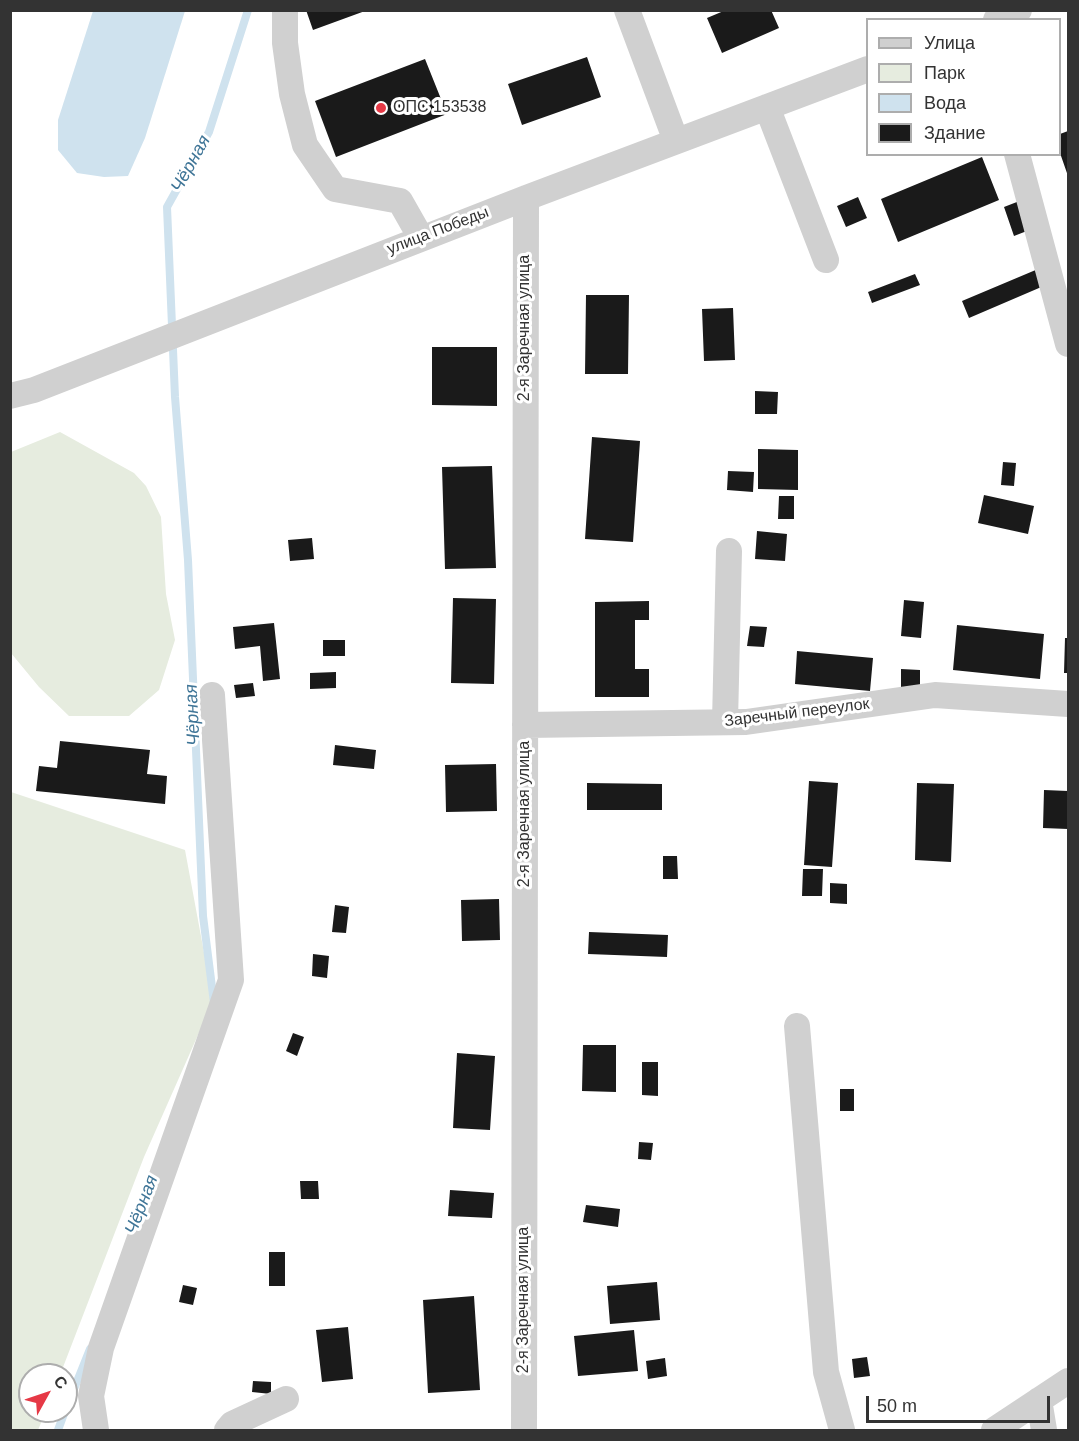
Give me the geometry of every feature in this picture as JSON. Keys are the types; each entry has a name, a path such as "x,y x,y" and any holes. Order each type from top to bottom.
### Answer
{"street":[{"path":"285,10 285,43 292,94 305,145 335,189 400,201 421,238"},
{"path":"627,10 676,141"},
{"path":"1001,18 1018,11"},
{"name":"улица Победы","path":"10,396 34,390 421,238 866,69"},
{"path":"767,107 826,260"},
{"path":"1018,156 1068,344"},
{"name":"2-я Заречная улица","path":"524,1431 526,198"},
{"path":"725,722 729,551"},
{"path":"96,1431 91,1396 101,1348 231,980 212,694"},
{"name":"Заречный переулок","path":"525,725 746,722 935,695 1068,704"},
{"path":"797,1026 826,1372 842,1431"},
{"path":"994,1431 1068,1381"},
{"path":"227,1431 232,1424 286,1399"},
{"path":"1039,1400 1044,1431"}],"green space":[{"path":"60,432 134,473 146,486 161,517 166,594 175,640 159,690 129,716 69,716 39,687 11,653 11,452"},
{"path":"11,792 185,850 213,1001 144,1157 65,1363 18,1363 18,1423 41,1423 38,1430 11,1430"}],"water":[{"path":"93,11 185,11 145,138 128,176 104,177 77,173 58,150 58,120"}],"building":[{"path":"306,10 365,10 365,11 313,30"},
{"path":"726,10 771,10 779,28 722,53 707,18"},
{"path":"587,57 601,97 522,125 508,84"},
{"name":"ОПС 153538","path":"425,59 447,114 336,157 315,101"},
{"path":"1068,131 1068,176 1061,156 1061,134"},
{"path":"982,157 999,200 898,242 881,199"},
{"path":"858,197 867,218 846,227 837,206"},
{"path":"1022,200 1032,229 1014,236 1004,207"},
{"path":"1038,269 1046,285 969,318 962,301"},
{"path":"915,274 920,285 872,303 868,292"},
{"path":"586,295 629,295 628,374 585,374"},
{"path":"733,308 735,360 704,361 702,309"},
{"path":"432,347 497,347 497,406 432,405"},
{"path":"755,391 778,392 777,414 755,414"},
{"path":"592,437 640,441 633,542 585,539"},
{"path":"758,449 798,450 798,490 758,489"},
{"path":"1003,462 1016,463 1014,486 1001,485"},
{"path":"492,466 496,568 445,569 442,467"},
{"path":"728,471 754,472 753,492 727,490"},
{"path":"984,495 1034,506 1028,534 978,523"},
{"path":"779,496 794,496 794,519 778,519"},
{"path":"757,531 787,534 785,561 755,559"},
{"path":"312,538 314,559 290,561 288,540"},
{"path":"453,598 496,599 494,684 451,683"},
{"path":"904,600 924,602 921,638 901,636"},
{"path":"649,601 649,620 635,620 635,669 649,669 649,697 595,697 595,602"},
{"path":"274,623 280,679 263,681 260,646 235,649 233,627"},
{"path":"957,625 1044,634 1040,679 953,670"},
{"path":"750,626 767,627 764,647 747,646"},
{"path":"1065,638 1068,638 1068,673 1064,673"},
{"path":"323,640 345,640 345,656 323,656"},
{"path":"797,651 873,658 870,691 795,684"},
{"path":"901,669 920,670 920,691 901,691"},
{"path":"336,672 336,688 310,689 310,673"},
{"path":"253,683 255,696 236,698 234,685"},
{"path":"60,741 150,750 147,774 167,776 165,804 36,791 39,766 57,768"},
{"path":"335,745 376,750 374,769 333,765"},
{"path":"496,764 497,811 446,812 445,765"},
{"path":"809,781 838,783 832,867 804,865"},
{"path":"587,783 662,784 662,810 587,810"},
{"path":"917,783 954,784 951,862 915,860"},
{"path":"1044,790 1068,791 1068,829 1043,828"},
{"path":"663,856 677,856 678,879 663,879"},
{"path":"803,869 823,869 822,896 802,896"},
{"path":"830,883 847,884 847,904 830,903"},
{"path":"499,899 500,940 462,941 461,900"},
{"path":"335,905 349,907 346,933 332,932"},
{"path":"589,932 668,935 667,957 588,954"},
{"path":"313,954 329,956 327,978 312,976"},
{"path":"293,1033 304,1037 297,1056 286,1051"},
{"path":"583,1045 616,1045 616,1092 582,1091"},
{"path":"457,1053 495,1056 490,1130 453,1128"},
{"path":"642,1062 658,1062 658,1096 642,1095"},
{"path":"840,1089 854,1089 854,1111 840,1111"},
{"path":"639,1142 653,1143 651,1160 638,1159"},
{"path":"300,1181 318,1181 319,1199 301,1199"},
{"path":"450,1190 494,1193 492,1218 448,1216"},
{"path":"586,1205 620,1209 618,1227 583,1222"},
{"path":"269,1252 285,1252 285,1286 269,1286"},
{"path":"657,1282 660,1320 610,1324 607,1286"},
{"path":"183,1285 197,1288 193,1305 179,1302"},
{"path":"474,1296 480,1390 428,1393 423,1300"},
{"path":"348,1327 353,1379 322,1382 316,1330"},
{"path":"634,1330 638,1371 578,1376 574,1336"},
{"path":"867,1357 870,1376 854,1378 852,1359"},
{"path":"665,1358 667,1376 648,1379 646,1361"},
{"path":"253,1381 271,1382 271,1394 252,1392"}],"waterway":[{"name":"Чёрная","path":"214,1003 203,916 188,560 175,397 167,207 209,132 248,10"},
{"name":"Чёрная","path":"78,1379 90,1349"},
{"name":"Чёрная","path":"58,1430 61,1423"}],"place":[{"name":"ОПС 153538","path":"381,108"}]}
